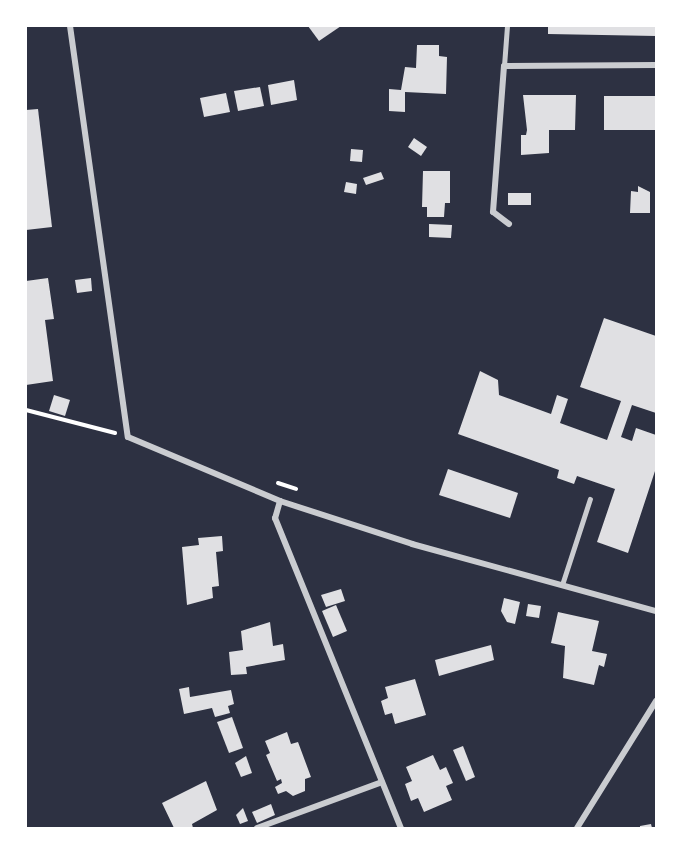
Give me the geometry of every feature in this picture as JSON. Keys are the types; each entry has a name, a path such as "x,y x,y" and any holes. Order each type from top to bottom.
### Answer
{"street":[{"path":"70,26 128,437 280,501 412,544 657,611"},
{"path":"509,224 493,212 504,66 657,65"},
{"path":"280,501 275,518 401,828"},
{"path":"577,828 657,701"},
{"path":"257,828 382,782"}],"lane":[{"path":"504,66 507,26"},
{"path":"562,585 590,499"}],"path":[{"path":"26,410 128,437"},
{"path":"276,482 308,493"}],"building":[{"path":"308,26 341,26 319,41"},
{"path":"548,26 656,26 656,36 548,34"},
{"path":"417,45 439,45 439,56 447,57 446,94 405,92 405,112 389,111 389,89 401,90 405,67 416,68"},
{"path":"294,80 297,100 271,105 268,85"},
{"path":"260,87 264,106 238,111 234,91"},
{"path":"226,93 230,112 204,117 200,98"},
{"path":"523,95 576,95 575,130 549,130 549,153 521,155 521,135 526,135 527,130"},
{"path":"604,96 656,96 655,130 604,130"},
{"path":"38,109 52,227 26,230 26,110"},
{"path":"414,138 427,147 421,156 408,147"},
{"path":"351,149 363,150 362,162 350,161"},
{"path":"423,171 450,171 450,203 445,203 444,217 427,217 427,207 422,207"},
{"path":"381,172 384,179 366,185 363,178"},
{"path":"346,182 357,184 356,194 344,192"},
{"path":"638,186 650,192 650,213 630,213 631,191 638,192"},
{"path":"508,193 531,193 531,205 508,205"},
{"path":"429,224 452,225 451,238 429,237"},
{"path":"48,278 54,319 45,320 53,381 26,385 26,281"},
{"path":"91,278 92,291 77,293 75,280"},
{"path":"604,318 656,336 656,413 632,405 621,437 632,441 636,428 656,435 656,468 628,553 597,542 615,489 577,476 574,484 557,478 559,470 458,434 480,371 498,380 499,395 551,414 557,395 568,399 560,423 607,440 621,401 580,387"},
{"path":"54,395 70,400 65,416 49,411"},
{"path":"448,469 518,493 510,518 439,495"},
{"path":"222,536 223,551 216,552 219,586 212,587 213,598 187,605 182,547 199,545 198,538"},
{"path":"341,589 345,601 326,607 321,595"},
{"path":"504,598 520,602 515,624 507,622 501,611"},
{"path":"528,604 541,606 539,618 526,616"},
{"path":"336,605 347,631 333,637 322,611"},
{"path":"558,612 599,621 592,651 607,654 604,667 599,665 594,685 563,678 565,646 551,643"},
{"path":"270,622 273,646 283,644 285,660 246,667 247,674 231,675 229,652 243,650 241,631"},
{"path":"491,645 494,660 439,676 435,660"},
{"path":"415,679 426,715 395,724 392,713 385,715 381,701 388,698 385,687"},
{"path":"189,687 190,697 231,690 234,704 228,706 230,713 215,717 212,708 184,714 179,689"},
{"path":"232,717 243,748 229,753 217,722"},
{"path":"287,732 291,744 298,742 311,777 305,779 305,791 293,796 286,791 278,794 275,787 282,783 281,779 277,781 266,755 270,753 265,741"},
{"path":"463,746 475,777 466,781 453,750"},
{"path":"433,755 440,770 446,767 453,783 446,786 452,800 424,812 418,798 411,801 405,784 412,781 406,767"},
{"path":"246,756 252,773 241,777 235,763"},
{"path":"206,781 217,810 192,824 193,828 174,828 162,803"},
{"path":"271,804 275,815 257,823 252,812"},
{"path":"243,808 248,821 240,824 236,815"},
{"path":"651,824 652,828 640,828 640,826"}]}
